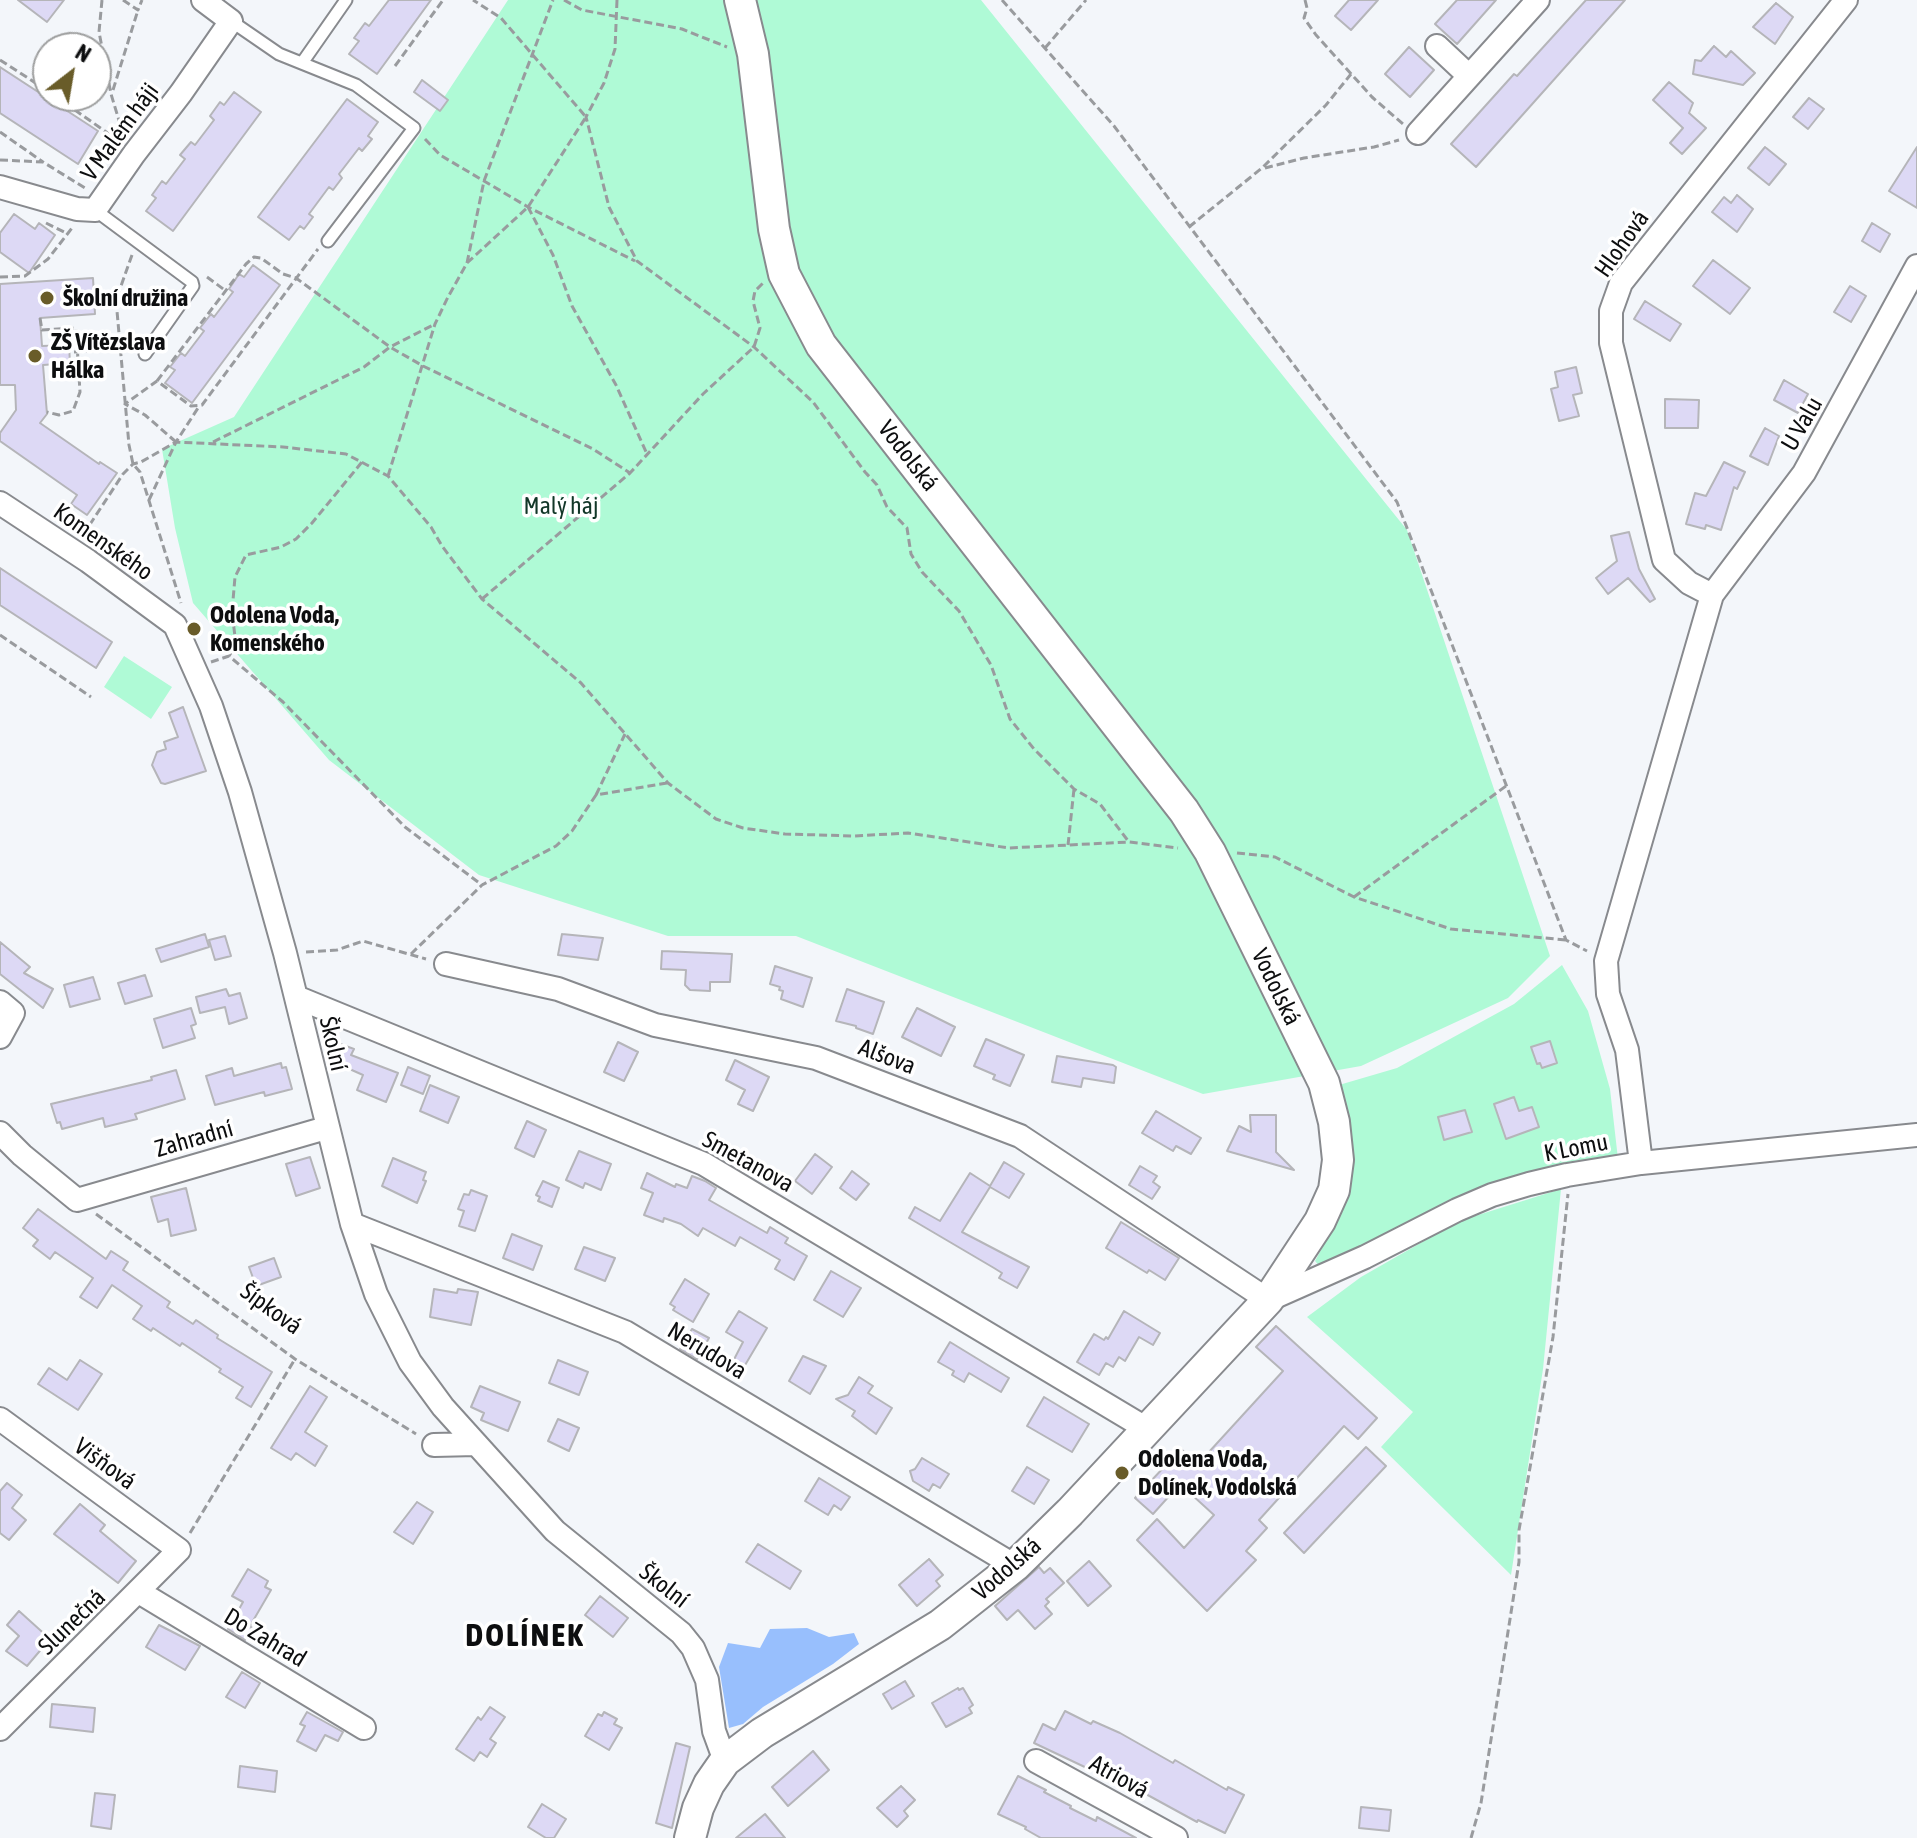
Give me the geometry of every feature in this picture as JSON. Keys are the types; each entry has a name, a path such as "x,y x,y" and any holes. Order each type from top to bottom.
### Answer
{"street":[{"path":"203,0 231,21"},
{"name":"Vodolská","path":"690,1838 704,1796 725,1761 762,1733 940,1625 1015,1566 1070,1512 1268,1300 1307,1242 1334,1190 1338,1160 1334,1122 1324,1083 1210,852 1184,811 821,345 784,274 774,229 753,54 740,0"},
{"path":"1418,133 1538,0"},
{"name":"Hlohová","path":"1712,595 1689,583 1664,560 1611,343 1611,311 1621,283 1846,0"},
{"name":"V Malém háji","path":"88,204 134,154 231,21"},
{"path":"1437,46 1469,76"},
{"path":"0,187 88,204"},
{"name":"U Valu","path":"1712,595 1804,473 1917,266"},
{"name":"Komenského","path":"0,503 175,625"},
{"path":"1641,1163 1627,1050 1608,994 1606,961 1712,595"},
{"name":"Školní","path":"175,625 211,706 240,792 285,953 352,1224 376,1294 410,1362 443,1407 476,1444 555,1531 681,1633 693,1648 707,1680 714,1731 725,1761"},
{"name":"Alšova","path":"446,964 558,989 655,1025 816,1058 1020,1136 1268,1300"},
{"name":"Smetanova","path":"296,997 704,1164 1147,1429"},
{"path":"0,1002 13,1013 0,1037"},
{"name":"Zahradní","path":"77,1200 326,1128"},
{"path":"0,1133 77,1200"},
{"name":"K Lomu","path":"1268,1300 1492,1195 1567,1175 1641,1163 1917,1135"},
{"name":"Nerudova","path":"352,1224 625,1332 1015,1566"},
{"name":"Višňová","path":"0,1419 179,1550"},
{"path":"434,1445 476,1444"},
{"name":"Slunečná","path":"0,1729 179,1550"},
{"name":"Do Zahrad","path":"139,1592 364,1728"},
{"name":"Atriová","path":"1036,1761 1176,1838"}],"lane":[{"path":"302,63 346,0"},
{"path":"231,21 279,54 356,85 414,128 328,241"},
{"name":"V Malém háji","path":"88,204 192,282 193,286 145,354"}],"path":[{"path":"99,32 102,0"},
{"path":"123,0 138,10"},
{"path":"112,91 142,0"},
{"path":"395,66 443,0"},
{"path":"473,0 501,18 586,117 609,207 637,261"},
{"path":"388,476 435,324 467,263 484,181 553,0"},
{"path":"564,0 582,10 682,29 718,45 753,54"},
{"path":"467,263 528,207 586,117 604,83 615,49 617,0"},
{"path":"1002,0 1114,126 1397,502 1566,940"},
{"path":"1045,48 1086,0"},
{"path":"1305,0 1307,8 1304,18 1351,74 1397,120 1418,133"},
{"path":"0,60 32,81"},
{"path":"1189,227 1262,168 1326,105 1351,74"},
{"path":"112,98 121,133 134,154"},
{"path":"79,112 134,154"},
{"path":"414,128 440,155 528,207 637,261 754,347 813,402 877,485 887,507 907,528 911,554 922,572 959,611 991,665 1010,719 1034,749 1074,789 1100,804 1129,842"},
{"path":"0,132 43,162 88,204 48,259 25,276 0,277"},
{"path":"1262,168 1374,147 1418,133"},
{"path":"0,160 43,162"},
{"path":"528,207 553,255 572,306 616,385 647,454"},
{"path":"137,240 116,300 125,404 133,464 140,472 186,620 175,625"},
{"path":"125,404 157,381 254,257 296,278 390,347 423,366 593,449 630,473"},
{"path":"149,500 176,442 199,407 307,263"},
{"path":"482,599 630,473 703,394 754,347 760,328 753,301 755,291 762,284 784,274"},
{"path":"40,318 42,330 76,328 80,392 73,411 59,415 47,412"},
{"path":"210,444 364,367 390,347 435,324"},
{"path":"76,352 132,349"},
{"path":"157,381 191,406 199,407"},
{"path":"125,404 145,415 176,442"},
{"path":"73,551 123,474 133,464 176,442 346,454 388,476 431,527 482,599 581,683 668,783 716,819 785,834 854,836 908,833 1009,848 1129,842 1210,852 1256,853 1275,857 1354,897 1451,929 1566,940 1606,961"},
{"path":"194,668 229,656 236,645 232,612 235,577 246,555 281,547 296,539 362,462"},
{"path":"0,635 91,697"},
{"path":"229,656 283,702 405,827 482,885"},
{"path":"411,954 482,885 556,846 572,831 596,795 625,733"},
{"path":"596,795 668,783"},
{"path":"1354,897 1506,786"},
{"path":"1068,845 1074,789"},
{"path":"285,953 337,950 363,941 446,964"},
{"path":"1471,1838 1481,1803 1519,1562 1519,1530 1553,1337 1567,1175"},
{"name":"Šípková","path":"77,1200 295,1359 434,1445"},
{"path":"179,1550 295,1359"}],"green space":[{"name":"Malý háj","path":"508,0 981,0 1407,530 1550,956 1508,998 1361,1066 1203,1094 796,936 668,936 479,875 329,760 193,603 175,528 162,449 234,417"},
{"path":"124,656 172,687 151,719 104,687"},
{"path":"1562,965 1588,1011 1610,1089 1618,1159 1504,1179 1416,1218 1322,1269 1315,1261 1340,1215 1352,1161 1349,1121 1339,1085 1397,1068 1514,1004"},
{"path":"1561,1189 1543,1369 1511,1575 1381,1447 1413,1412 1307,1317 1361,1277 1459,1221"}],"water":[{"path":"807,1628 829,1637 854,1633 859,1644 833,1664 763,1707 743,1724 729,1728 719,1667 728,1643 760,1648 770,1629"}],"building":[{"path":"18,0 64,0 47,22"},
{"path":"389,0 431,0 377,74 349,54 359,41 354,38 365,23 369,26"},
{"path":"1349,0 1378,0 1351,30 1335,16"},
{"path":"1457,0 1496,0 1457,44 1435,24"},
{"path":"1586,0 1625,0 1476,167 1451,144"},
{"path":"1776,3 1793,17 1775,44 1753,27"},
{"path":"1714,46 1726,57 1731,51 1755,73 1743,85 1693,74 1695,60 1701,61"},
{"path":"1409,47 1434,70 1410,97 1385,74"},
{"path":"0,67 32,88 32,112 69,112 98,131 78,164 0,113"},
{"path":"422,80 448,100 440,111 414,92"},
{"path":"1669,82 1693,103 1689,113 1706,128 1682,154 1670,143 1683,128 1653,100"},
{"path":"234,92 261,112 173,231 146,211 156,198 152,195 162,181 166,184 185,159 180,155 191,142 195,145 214,120 210,116 220,102 224,105"},
{"path":"1809,98 1824,109 1808,129 1793,117"},
{"path":"347,99 378,122 368,136 372,139 362,151 359,148 339,174 342,178 333,190 329,187 309,214 313,217 304,229 300,226 289,240 258,217"},
{"path":"1765,147 1786,164 1769,185 1748,168"},
{"path":"1917,147 1917,208 1889,191"},
{"path":"1737,195 1753,209 1737,232 1712,212 1724,197 1731,203"},
{"path":"14,214 35,229 39,223 55,235 29,273 0,252 0,233"},
{"path":"1872,223 1890,234 1880,252 1862,241"},
{"path":"1713,260 1750,288 1730,314 1693,286"},
{"path":"253,265 280,285 192,403 165,383 175,370 170,367 181,353 185,356 204,331 200,328 211,314 214,317 233,292 229,289 239,274 244,277"},
{"path":"93,278 95,314 40,318 42,346 69,345 70,363 43,365 47,414 40,423 117,473 87,515 71,504 77,495 0,441 0,433 16,410 15,385 0,385 0,284"},
{"path":"1850,286 1866,296 1851,322 1834,312"},
{"path":"1645,301 1681,324 1670,341 1634,319"},
{"path":"1576,367 1582,393 1573,395 1579,416 1559,421 1551,389 1558,387 1555,372"},
{"path":"1784,380 1808,394 1798,413 1774,400"},
{"path":"1665,399 1699,400 1698,428 1665,428"},
{"path":"1765,428 1779,436 1768,465 1750,456"},
{"path":"1724,462 1745,472 1737,489 1734,487 1721,530 1686,524 1695,493 1706,496"},
{"path":"1629,532 1639,569 1655,599 1650,602 1628,578 1608,594 1596,578 1617,561 1611,536"},
{"path":"0,568 112,642 96,668 0,605"},
{"path":"183,707 206,771 161,783 152,765 157,752 166,749 164,742 178,737 169,713"},
{"path":"205,934 209,947 161,962 156,949"},
{"path":"562,934 603,938 598,960 558,955"},
{"path":"225,936 231,956 215,960 209,940"},
{"path":"0,942 30,967 24,973 53,989 43,1008 0,974"},
{"path":"662,951 732,954 730,982 710,982 710,991 690,990 685,985 686,970 661,969"},
{"path":"775,966 812,978 803,1007 781,999 783,991 770,984"},
{"path":"145,975 152,996 125,1004 118,983"},
{"path":"93,977 100,999 70,1007 64,985"},
{"path":"226,989 229,996 240,993 247,1018 229,1024 225,1007 200,1013 196,997"},
{"path":"847,989 884,1002 873,1034 836,1021"},
{"path":"191,1008 196,1024 191,1026 195,1038 163,1048 154,1019"},
{"path":"917,1008 955,1027 941,1056 902,1037"},
{"path":"986,1039 1024,1055 1010,1086 974,1066"},
{"path":"1550,1041 1557,1063 1542,1068 1540,1063 1537,1064 1531,1047"},
{"path":"335,1042 354,1049 351,1055 398,1073 386,1102 357,1090 363,1075 327,1059"},
{"path":"618,1042 638,1052 624,1081 604,1072"},
{"path":"1057,1056 1113,1065 1116,1067 1114,1083 1083,1078 1081,1087 1052,1082"},
{"path":"735,1060 769,1077 753,1111 738,1104 745,1090 726,1080"},
{"path":"281,1063 282,1068 286,1067 292,1089 265,1096 264,1092 215,1105 206,1076 232,1068 234,1076"},
{"path":"408,1067 430,1076 423,1094 401,1085"},
{"path":"176,1070 185,1099 135,1114 137,1119 105,1127 103,1118 62,1129 60,1122 57,1123 51,1104 152,1080 151,1077"},
{"path":"430,1085 459,1097 448,1123 420,1111"},
{"path":"1514,1097 1519,1111 1532,1107 1539,1127 1506,1139 1494,1104"},
{"path":"1465,1110 1472,1132 1444,1140 1438,1117"},
{"path":"1156,1111 1201,1138 1191,1154 1176,1146 1173,1151 1142,1133"},
{"path":"1250,1115 1276,1115 1276,1152 1294,1170 1227,1151 1239,1126 1251,1132"},
{"path":"527,1121 546,1130 534,1157 515,1148"},
{"path":"579,1151 611,1164 601,1190 585,1183 583,1188 566,1180"},
{"path":"815,1154 832,1167 812,1194 795,1181"},
{"path":"310,1157 320,1188 296,1196 286,1164"},
{"path":"393,1158 426,1172 423,1180 426,1181 417,1203 382,1186"},
{"path":"1004,1162 1024,1174 1009,1198 990,1187 962,1232 1029,1267 1017,1288 999,1278 1002,1273 909,1218 915,1207 940,1221 970,1173 990,1186"},
{"path":"1140,1166 1157,1176 1153,1182 1160,1187 1152,1199 1129,1185"},
{"path":"852,1171 869,1184 856,1200 840,1188"},
{"path":"647,1173 675,1187 676,1184 687,1188 692,1176 705,1181 716,1188 709,1200 767,1233 770,1227 788,1238 785,1243 807,1256 794,1280 775,1269 780,1260 740,1237 735,1246 703,1228 698,1236 681,1224 644,1215 653,1193 641,1188"},
{"path":"543,1181 559,1188 552,1207 538,1201 540,1197 536,1195"},
{"path":"186,1188 196,1230 171,1236 168,1219 158,1222 151,1197"},
{"path":"471,1190 487,1196 475,1231 459,1226 464,1211 458,1209 464,1194 469,1195"},
{"path":"38,1209 106,1259 111,1251 128,1262 123,1270 170,1302 167,1307 193,1324 196,1320 218,1335 217,1338 272,1372 251,1407 236,1398 243,1387 219,1372 221,1369 182,1343 180,1346 133,1319 142,1306 112,1285 97,1308 80,1297 93,1278 55,1252 50,1259 33,1246 38,1240 23,1228"},
{"path":"1121,1222 1179,1258 1165,1280 1149,1270 1147,1273 1106,1248"},
{"path":"512,1234 542,1246 533,1270 503,1258"},
{"path":"584,1247 615,1258 605,1281 575,1269"},
{"path":"274,1258 281,1277 256,1286 249,1267"},
{"path":"831,1271 861,1288 843,1317 814,1300"},
{"path":"685,1279 709,1294 693,1322 673,1310 675,1307 670,1304"},
{"path":"434,1289 457,1293 458,1289 478,1292 471,1325 430,1317"},
{"path":"739,1311 767,1328 738,1377 728,1371 743,1342 726,1332"},
{"path":"1124,1311 1160,1333 1153,1345 1139,1337 1125,1361 1119,1357 1113,1367 1106,1363 1099,1375 1077,1362 1094,1334 1108,1339"},
{"path":"1276,1326 1377,1418 1358,1439 1344,1426 1259,1520 1267,1528 1246,1551 1256,1560 1207,1611 1137,1540 1157,1519 1184,1548 1214,1515 1180,1484 1153,1514 1135,1498 1181,1449 1198,1464 1283,1371 1256,1347"},
{"path":"692,1329 709,1338 697,1359 680,1349"},
{"path":"950,1342 1009,1378 1001,1392 969,1373 964,1382 952,1375 954,1371 938,1362"},
{"path":"803,1356 826,1366 810,1394 789,1381"},
{"path":"80,1360 102,1374 78,1410 38,1384 49,1368 67,1380"},
{"path":"558,1360 588,1372 579,1395 549,1383"},
{"path":"859,1377 873,1386 868,1393 892,1408 876,1434 852,1416 855,1411 836,1399 848,1395"},
{"path":"310,1386 327,1397 305,1432 327,1446 315,1466 296,1453 291,1460 271,1448"},
{"path":"480,1386 520,1402 508,1431 481,1420 484,1413 471,1407"},
{"path":"1044,1397 1089,1424 1072,1452 1027,1426"},
{"path":"558,1419 579,1428 569,1451 548,1441"},
{"path":"1366,1447 1386,1466 1304,1553 1284,1533"},
{"path":"922,1458 949,1474 940,1488 933,1484 929,1491 913,1481 910,1471"},
{"path":"1027,1467 1049,1480 1034,1504 1012,1491"},
{"path":"819,1478 850,1497 841,1510 834,1505 828,1515 805,1501"},
{"path":"7,1483 22,1495 12,1508 26,1520 9,1540 0,1533 0,1491"},
{"path":"417,1502 433,1512 413,1544 394,1532"},
{"path":"80,1504 105,1525 100,1531 136,1561 118,1583 54,1534"},
{"path":"758,1544 801,1571 790,1589 746,1562"},
{"path":"929,1559 943,1575 936,1581 940,1586 917,1606 899,1585"},
{"path":"1089,1561 1111,1586 1088,1606 1067,1581"},
{"path":"1039,1567 1044,1573 1050,1568 1064,1583 1046,1599 1049,1602 1045,1606 1052,1614 1035,1629 1018,1610 1007,1620 995,1606"},
{"path":"248,1569 268,1581 265,1587 271,1590 245,1640 228,1629 243,1602 232,1596"},
{"path":"600,1596 628,1618 613,1637 585,1615"},
{"path":"19,1611 50,1639 27,1666 6,1651 19,1636 7,1625"},
{"path":"159,1625 200,1646 185,1670 146,1647"},
{"path":"242,1672 260,1683 245,1708 226,1697"},
{"path":"905,1681 914,1696 892,1709 883,1694"},
{"path":"963,1688 973,1705 969,1708 972,1713 946,1727 932,1703"},
{"path":"52,1704 95,1708 93,1732 50,1727"},
{"path":"490,1707 505,1717 490,1739 496,1743 487,1757 480,1752 474,1761 456,1749 478,1717 481,1720"},
{"path":"1065,1711 1091,1724 1093,1721 1120,1733 1227,1790 1228,1787 1244,1795 1225,1833 1197,1822 1144,1793 1143,1796 1091,1765 1089,1769 1034,1743 1043,1724 1055,1730"},
{"path":"307,1712 343,1732 338,1741 325,1735 316,1751 297,1741 305,1726 300,1724"},
{"path":"604,1712 617,1719 614,1724 622,1728 609,1750 585,1736 598,1714 602,1716"},
{"path":"676,1743 690,1747 672,1828 656,1823"},
{"path":"813,1751 829,1770 788,1806 772,1787"},
{"path":"240,1766 277,1771 275,1792 238,1787"},
{"path":"1018,1776 1046,1790 1044,1792 1070,1808 1096,1821 1097,1817 1136,1838 1041,1838 998,1814"},
{"path":"901,1786 915,1800 904,1811 908,1816 897,1827 877,1808"},
{"path":"95,1793 115,1795 111,1829 91,1826"},
{"path":"542,1804 566,1819 554,1838 546,1838 528,1827"},
{"path":"1361,1807 1391,1810 1389,1831 1359,1828"},
{"path":"765,1814 785,1838 736,1838"}],"place":[{"name":"Školní družina","path":"47,298"},
{"name":"ZŠ Vítězslava Hálka","path":"35,356"},
{"name":"Odolena Voda, Komenského","path":"194,629"},
{"name":"Odolena Voda, Dolínek, Vodolská","path":"1122,1473"}],"district":[{"name":"DOLÍNEK","path":"525,1636"}]}
